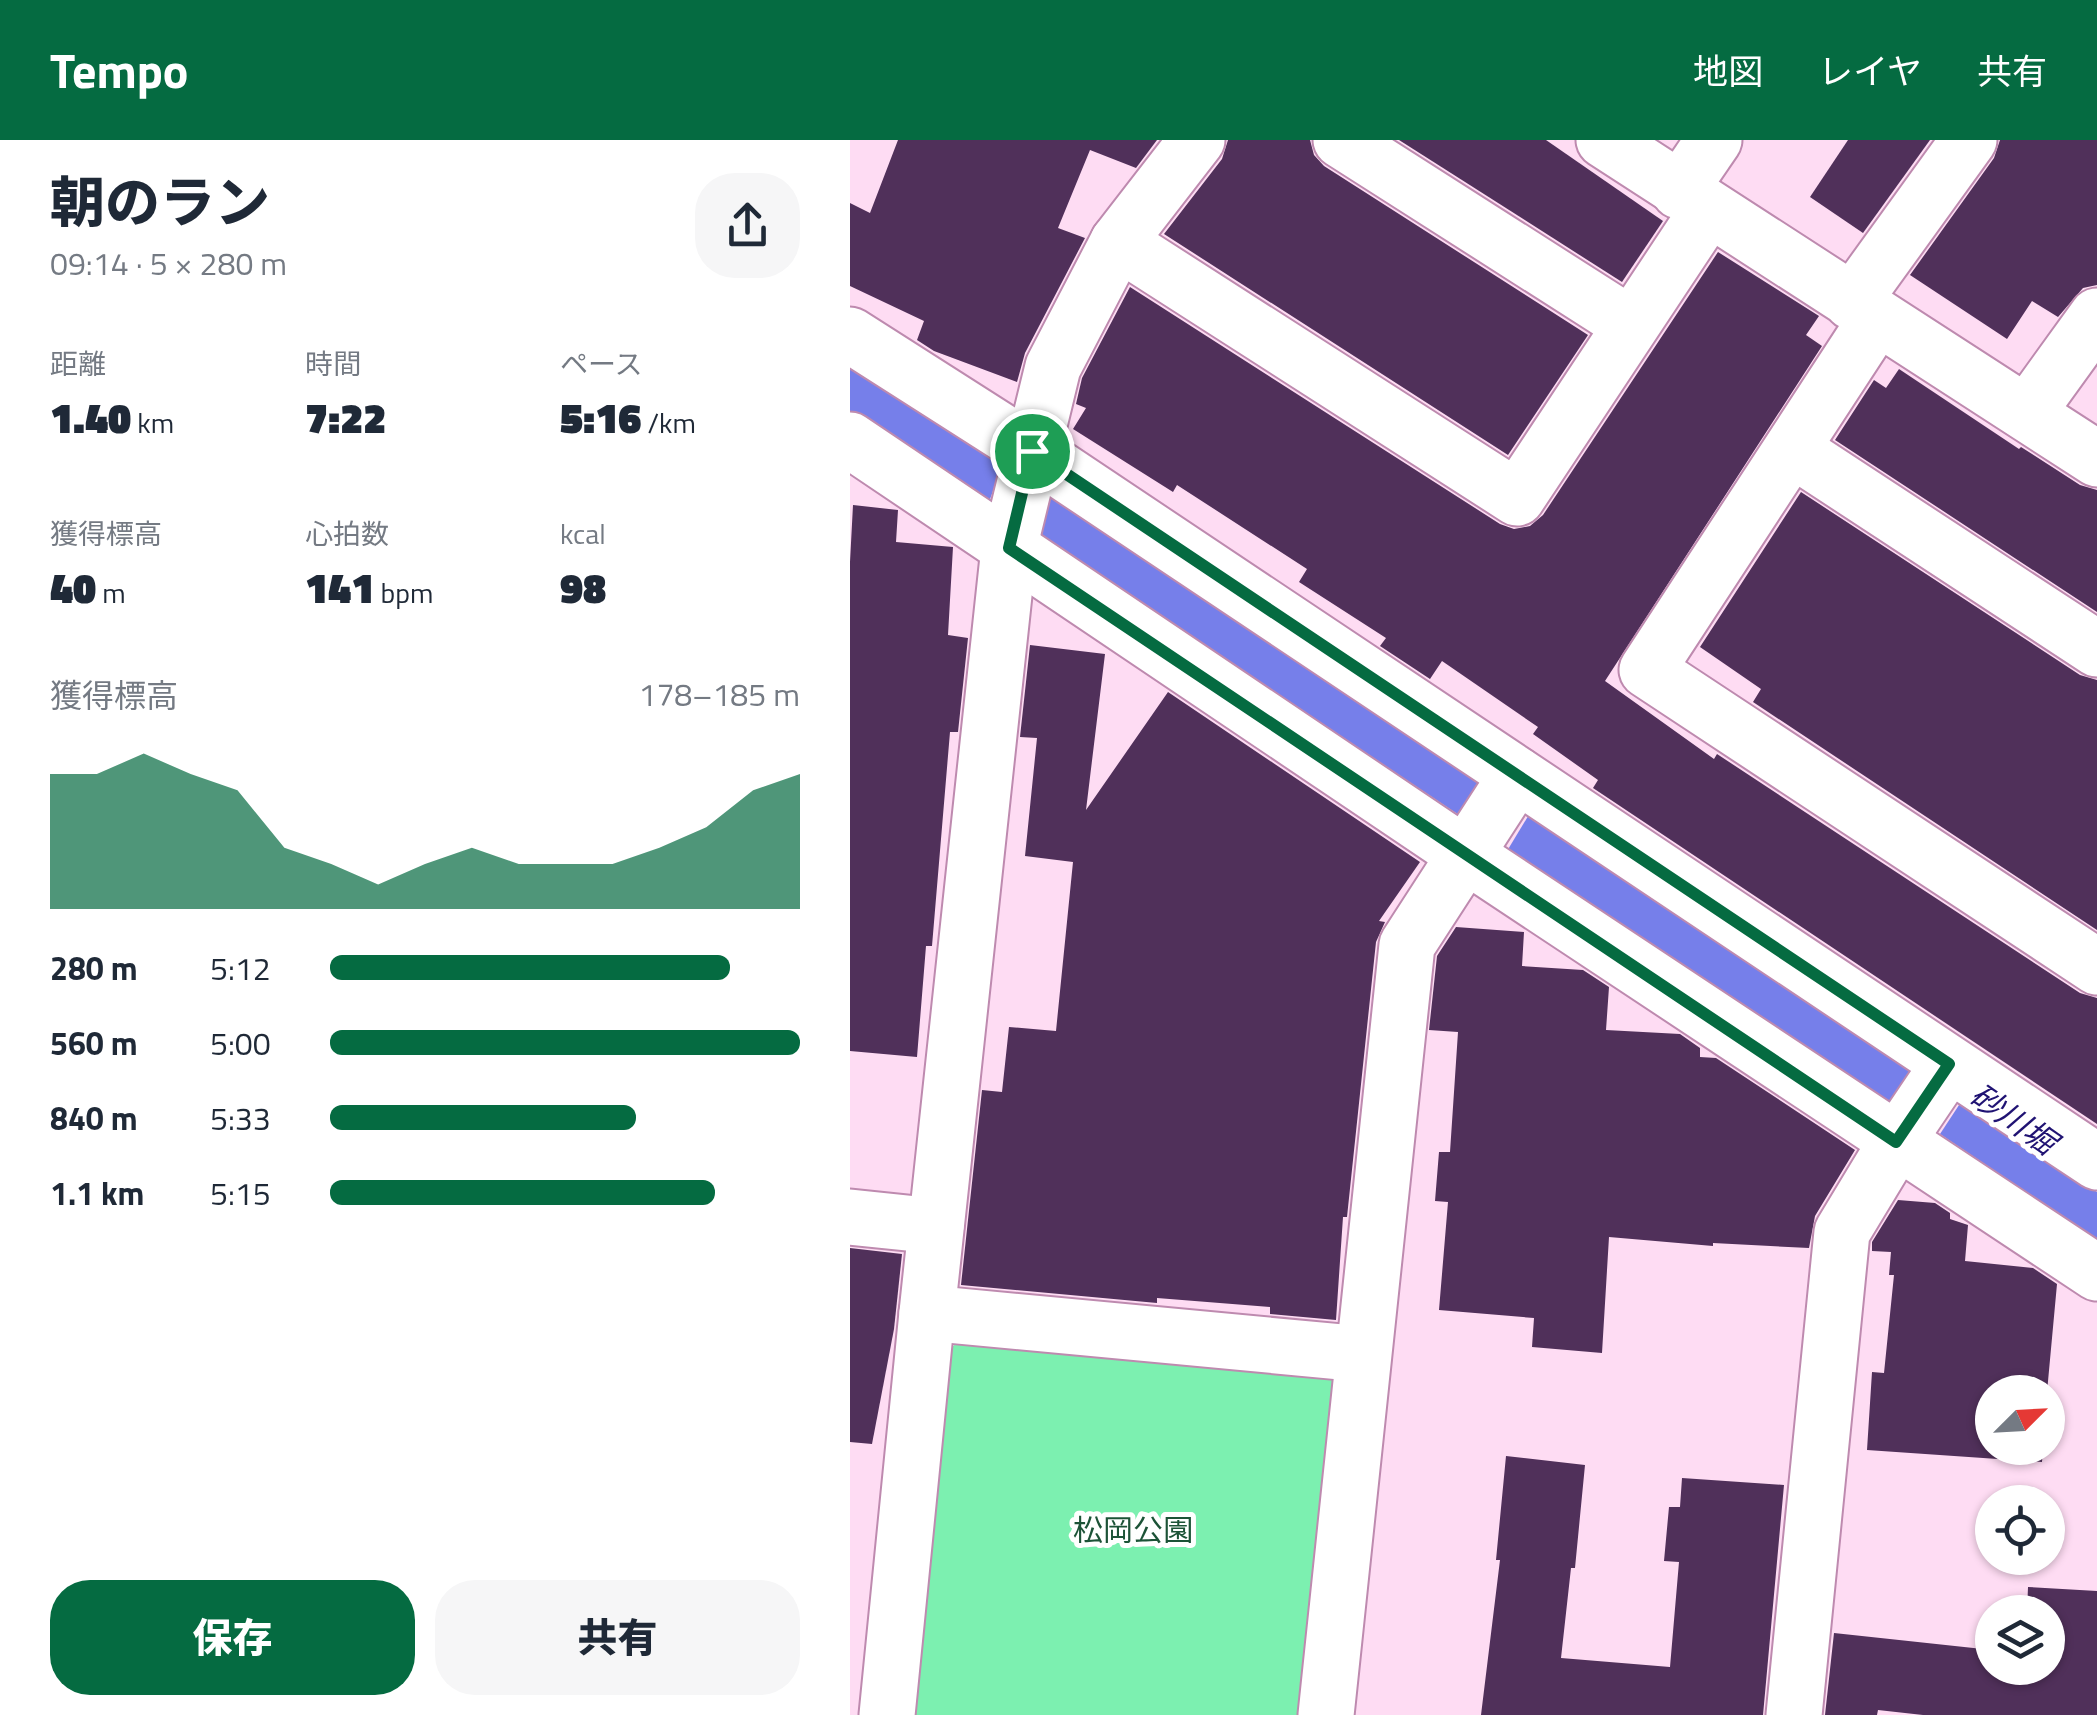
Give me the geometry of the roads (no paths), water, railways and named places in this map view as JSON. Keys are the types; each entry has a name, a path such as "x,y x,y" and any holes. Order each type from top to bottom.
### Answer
{"street":[{"path":"887,1715 926,1313 1009,548 1053,367 1118,242 1197,140"},
{"path":"1341,140 1631,325"},
{"path":"1604,140 2097,458"},
{"path":"1118,242 1517,498 1631,325 1694,200 1714,140"},
{"path":"1968,140 1864,310 1792,449 1647,670 2097,967"},
{"path":"2027,414 2097,316"},
{"path":"850,335 1032,451 2097,1162"},
{"path":"850,440 2097,1273"},
{"path":"1792,449 2097,650"},
{"path":"1326,1715 1407,945 1517,776"},
{"path":"1794,1715 1842,1232 1949,1064"},
{"path":"850,1217 936,1226"},
{"path":"926,1313 1363,1354"}],"water":[{"path":"850,359 1004,461 989,502 850,411"},
{"path":"1051,492 1483,778 1459,815 1040,537"},
{"path":"1530,813 1913,1071 1890,1102 1507,851"},
{"path":"1961,1102 2097,1192 2097,1240 1940,1134"}],"water label":[{"name":"砂川堀","path":"2013,1119"}],"park label":[{"name":"松岡公園","path":"1133,1531"}]}
